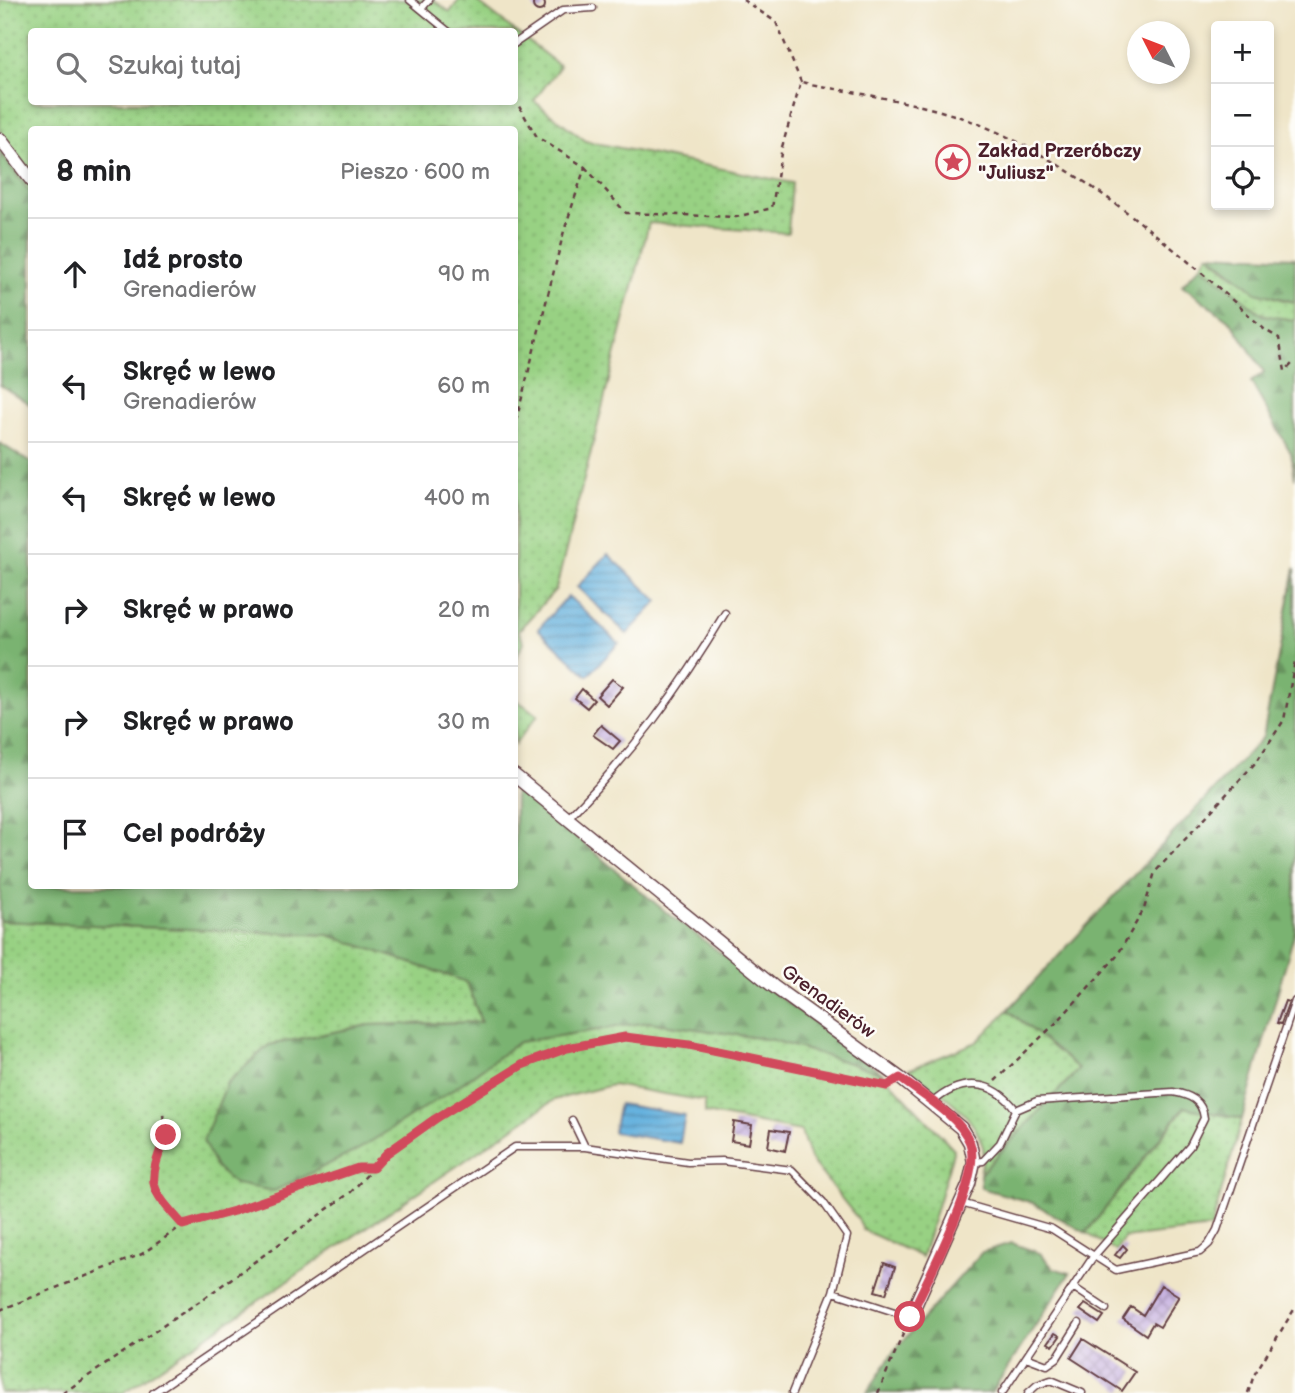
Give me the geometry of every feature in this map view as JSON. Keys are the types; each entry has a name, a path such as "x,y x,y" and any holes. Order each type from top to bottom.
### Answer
{"street":[{"path":"0,139 28,176"},
{"name":"Grenadierów","path":"518,778 773,986 932,1103 961,1128 970,1143 974,1162"},
{"path":"910,1317 961,1203 974,1162"}],"lane":[{"path":"410,0 444,28"},
{"path":"421,9 429,0"},
{"path":"518,41 564,10 593,8"},
{"path":"568,818 648,731 684,681 725,613"},
{"path":"961,1203 1052,1229 1116,1270 1200,1252 1209,1244 1217,1230 1295,1002"},
{"path":"932,1103 946,1091 964,1086 990,1086 1004,1094 1017,1110"},
{"path":"974,1162 983,1161 1000,1143 1017,1110 1037,1101 1174,1092 1189,1095 1203,1110 1204,1118 1190,1146 1093,1257 1002,1393"},
{"path":"572,1120 585,1147"},
{"path":"153,1393 514,1147 585,1147 688,1162 722,1161 792,1170 823,1202 847,1236 833,1292 792,1393"},
{"path":"1073,1287 1106,1309"},
{"path":"833,1292 910,1317"},
{"path":"1026,1357 1047,1366 1057,1358 1079,1324"},
{"path":"1028,1393 1037,1385 1051,1380 1082,1393"}],"path":[{"path":"518,105 537,137 585,167 626,213 736,217 772,208 782,147 802,82 776,22 743,0"},
{"path":"802,82 958,116 1040,153 1119,208 1265,330 1279,338 1285,371 1295,361"},
{"path":"518,413 564,231 585,167"},
{"path":"990,1086 1058,1021 1116,956 1144,909 1155,872 1256,761 1284,720 1295,661"},
{"path":"63,1393 203,1298 351,1192 387,1153 435,1119 522,1065 567,1048 625,1037 689,1045 887,1086 900,1078"},
{"path":"163,1114 166,1135 152,1170 155,1193 183,1225"},
{"path":"0,1310 142,1254 183,1225 234,1211 358,1168 373,1168"},
{"path":"1248,1393 1254,1375 1295,1308"},
{"path":"878,1393 910,1317"}],"green space":[{"path":"0,0 433,0 450,12 459,0 475,0 511,28 28,28 28,105 518,105 518,33 560,66 534,101 586,141 792,183 788,233 649,223 556,589 518,631 518,126 28,126 28,190 0,153"},
{"path":"0,153 28,190 28,403 0,385"},
{"path":"1209,254 1249,285 1272,296 1295,302 1295,320 1268,316 1232,293 1201,265"},
{"path":"1209,254 1295,258 1295,302 1256,292"},
{"path":"1201,265 1263,315 1295,320 1295,479 1291,453 1251,382 1264,372 1232,323 1182,285"},
{"path":"0,443 28,461 28,889 518,889 518,789 666,912 882,1073 773,1040 649,1022 519,1042 451,1091 356,1151 274,1191 235,1184 216,1168 203,1141 227,1083 269,1045 369,1025 481,1022 467,982 329,935 0,921"},
{"path":"1295,568 1295,931 1242,1119 1184,1107 1086,1233 1033,1203 981,1188 980,1174 1079,1069 1008,1010 1263,737"},
{"path":"518,631 524,642 518,653"},
{"path":"518,701 538,715 518,740"},
{"path":"0,921 329,935 467,982 481,1022 369,1025 269,1045 227,1083 451,1091 519,1042 649,1022 773,1040 882,1073 954,1149 922,1257 863,1230 858,1219 810,1159 801,1131 705,1113 705,1101 612,1085 554,1100 123,1393 0,1393"},
{"path":"1008,1010 1079,1069 980,1174 983,1147 971,1122 953,1103 908,1070 977,1042"},
{"path":"1185,1107 1242,1119 1211,1228 1124,1238 1116,1251 1086,1233"},
{"path":"1011,1243 1040,1253 1053,1268 1070,1273 991,1393 867,1393 894,1351 982,1252"}],"water":[{"path":"608,554 658,601 627,634 577,587"},
{"path":"568,596 619,643 588,676 538,629"},
{"path":"619,1104 685,1115 680,1143 613,1132"}],"building":[{"path":"539,-1 545,5 539,11 533,5"},
{"path":"612,679 623,687 607,705 597,696"},
{"path":"582,689 594,700 587,708 575,698"},
{"path":"601,725 620,741 613,749 593,735"},
{"path":"1285,1001 1289,1002 1281,1024 1277,1023"},
{"path":"734,1122 752,1125 749,1144 731,1141"},
{"path":"771,1129 789,1132 785,1151 768,1147"},
{"path":"1123,1245 1127,1249 1120,1258 1115,1255"},
{"path":"884,1263 895,1267 886,1294 875,1291"},
{"path":"1161,1285 1179,1296 1160,1327 1153,1323 1146,1335 1123,1319 1131,1307 1143,1315"},
{"path":"1085,1304 1104,1316 1099,1323 1080,1310"},
{"path":"1055,1333 1060,1336 1053,1346 1048,1343"},
{"path":"1083,1339 1135,1372 1122,1391 1071,1358"}],"place":[{"name":"Zakład Przeróbczy \"Juliusz\"","path":"953,162"}],"route":[{"path":"166,1135 152,1170 155,1193 183,1225 234,1211 358,1168 373,1168 387,1153 435,1119 522,1065 567,1048 625,1037 689,1045 887,1086 900,1078 961,1128 970,1143 974,1162 969,1184 910,1317"}]}
